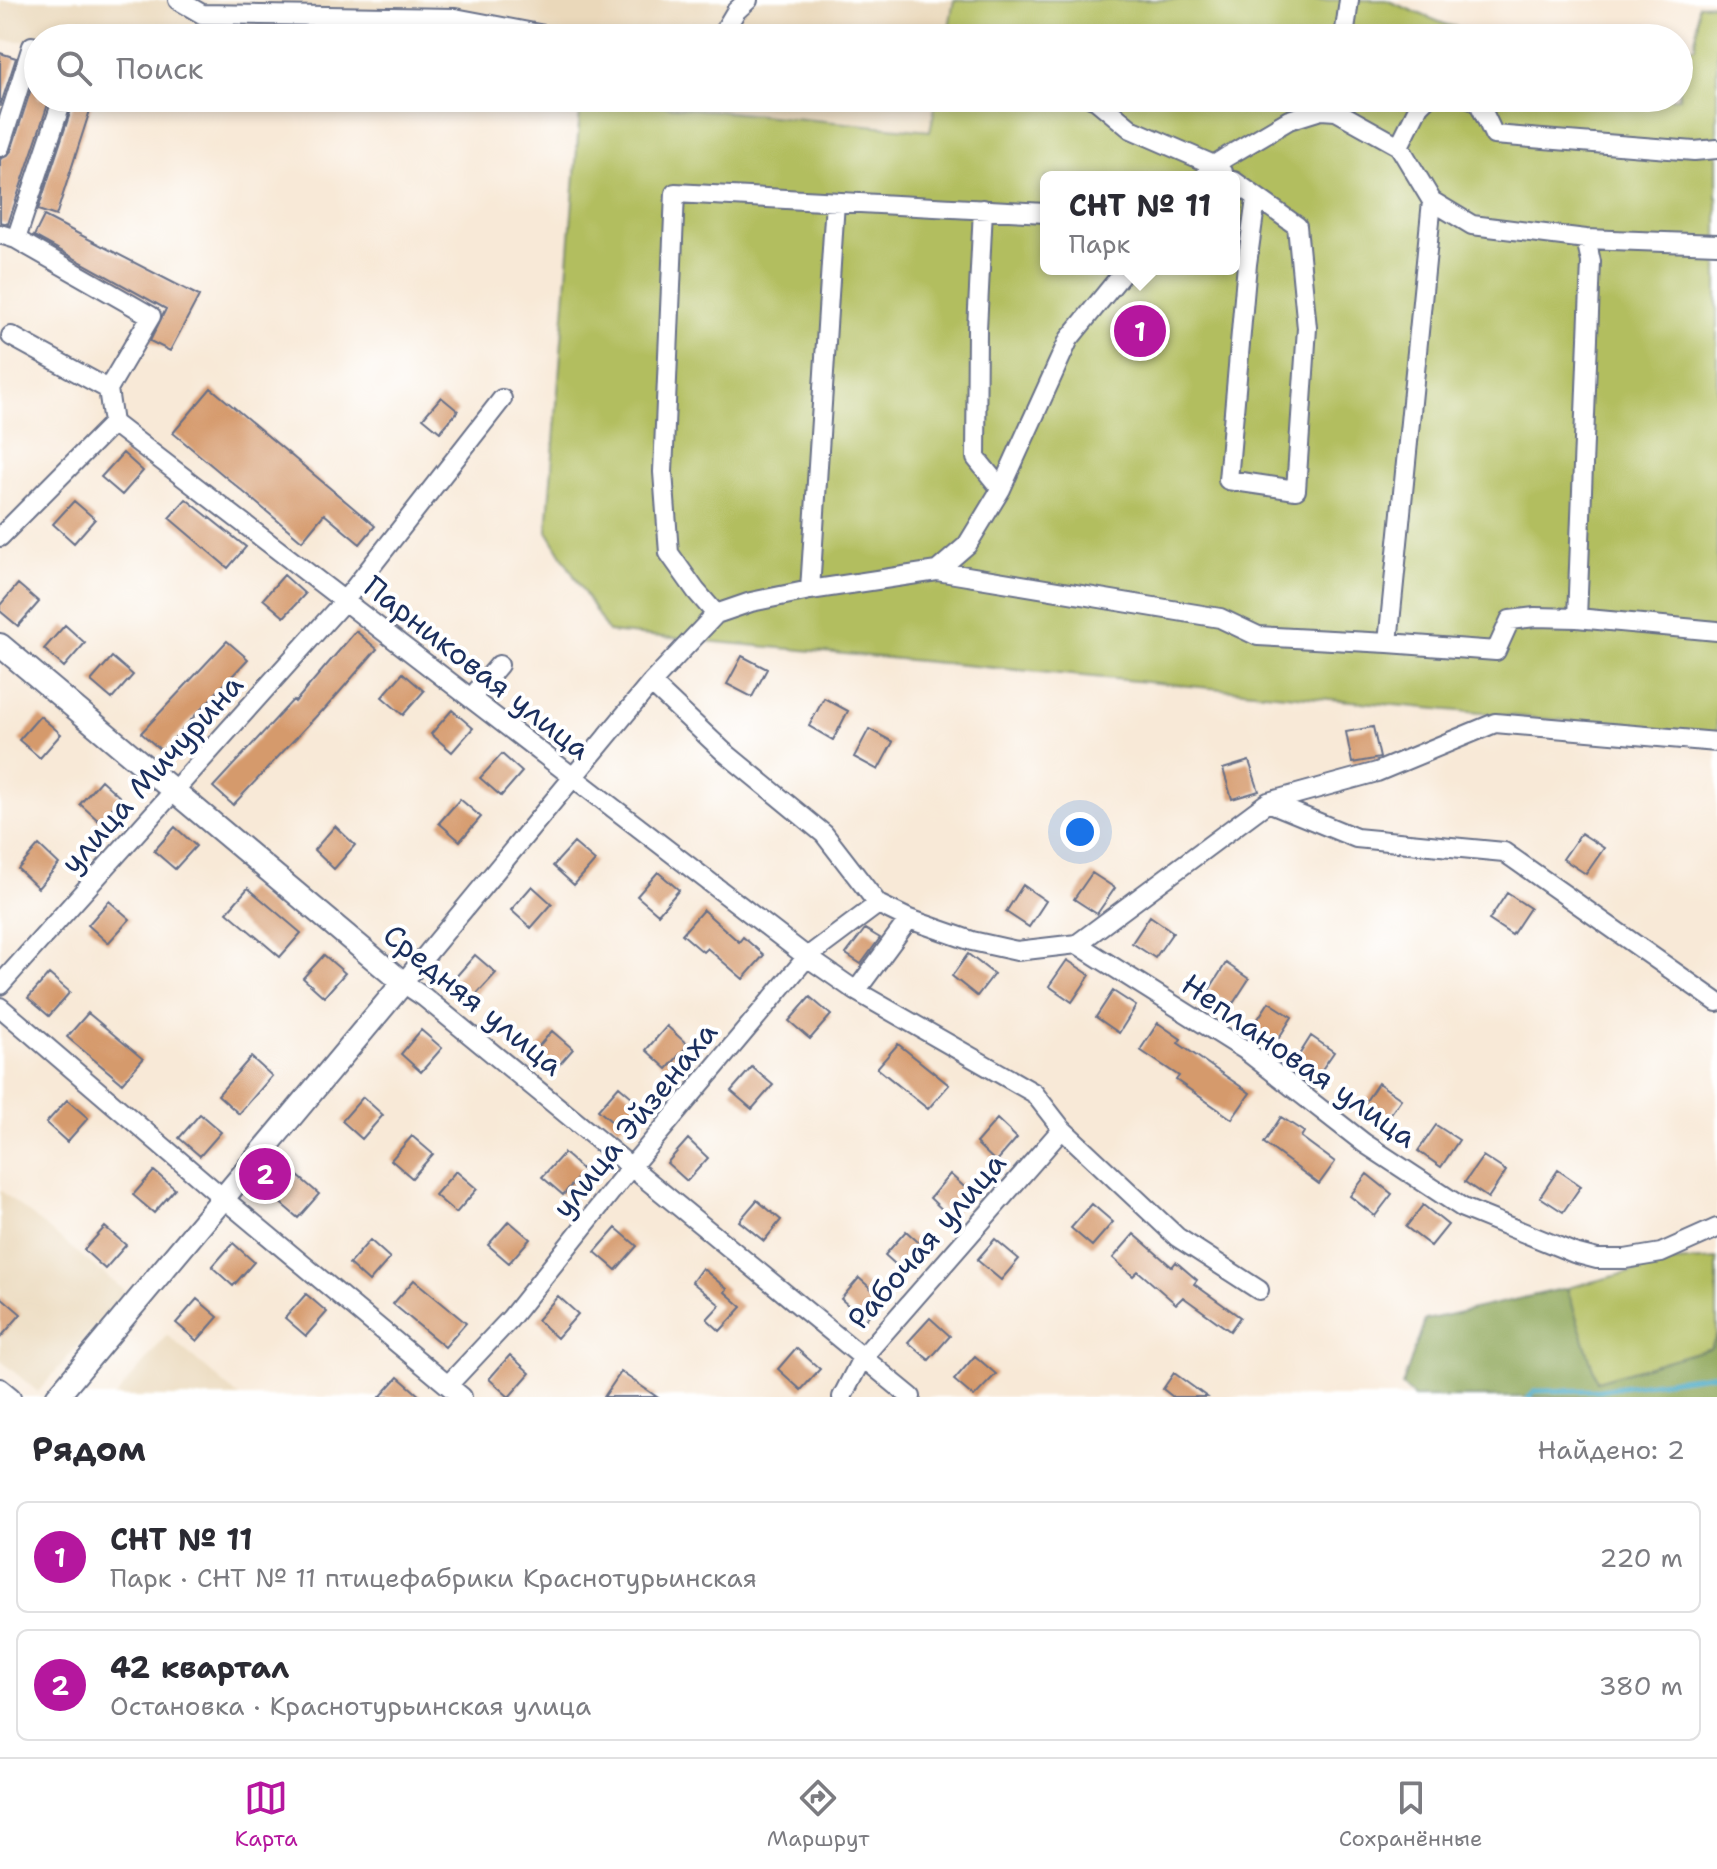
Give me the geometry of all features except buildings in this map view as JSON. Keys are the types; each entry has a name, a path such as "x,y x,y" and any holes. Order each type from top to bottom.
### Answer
{"main road":[{"name":"Средняя улица","path":"0,645 403,983"},
{"path":"58,1397 403,983"}],"street":[{"path":"178,0 202,14 457,9 510,24"},
{"path":"728,24 748,0"},
{"path":"1346,24 1349,0"},
{"path":"0,147 24,71"},
{"path":"0,537 113,423 108,389 151,316 8,236 57,112"},
{"path":"1110,112 1131,129 1212,171"},
{"path":"1219,171 1289,120 1315,112"},
{"path":"1348,112 1399,146 1432,201 1472,225 1586,239 1717,244"},
{"path":"1399,146 1416,112"},
{"path":"1483,112 1494,135 1694,151 1717,149"},
{"path":"1240,186 1297,226 1307,328 1296,490 1228,480 1247,264 1256,199"},
{"path":"716,614 669,553 663,472 675,193 1040,213"},
{"path":"1388,643 1432,201"},
{"path":"810,590 835,202"},
{"path":"983,209 977,329 976,458 1001,489"},
{"path":"1577,618 1591,262 1586,239"},
{"path":"937,571 967,545 1001,489 1069,339 1121,275"},
{"path":"11,336 108,389"},
{"name":"улица Мичурина","path":"0,985 345,600 502,399"},
{"name":"Парниковая улица","path":"113,423 807,957 856,991 1034,1093 1062,1129 1177,1237 1259,1290"},
{"path":"403,983 651,683 716,614 751,602 937,571 1220,618 1258,636 1496,651 1510,620 1535,617 1717,631"},
{"path":"471,698 499,665"},
{"path":"651,683 723,751 824,834 878,904 909,919 972,941 1017,951 1077,944 1268,802 1377,772 1495,723 1717,742"},
{"path":"1268,802 1356,838 1504,852 1717,1002"},
{"name":"улица Эйзенаха","path":"455,1391 630,1168 807,957 878,904"},
{"path":"856,991 909,919"},
{"name":"Неплановая улица","path":"1077,944 1245,1050 1364,1143 1463,1208 1574,1253 1597,1259 1625,1259 1661,1253 1717,1228"},
{"name":"Средняя улица","path":"403,983 424,997 911,1397"},
{"path":"0,1007 455,1391"},
{"name":"Рабочая улица","path":"842,1397 862,1358 1062,1129"},
{"path":"0,1388 11,1397"}],"shaded area":[{"path":"0,0 954,0 950,24 24,24 24,41 0,40"},
{"path":"741,112 934,112 931,131"},
{"path":"0,1190 125,1291 38,1392 0,1360"},
{"path":"167,1335 240,1397 115,1397"}],"green space":[{"path":"954,0 1386,0 1445,24 950,24"},
{"path":"1717,4 1717,735 608,632 547,531 580,112 729,112 930,131 934,112 1693,112 1698,5"},
{"path":"1717,1259 1717,1335 1711,1348 1597,1382 1567,1288 1671,1262"},
{"path":"1567,1288 1597,1381 1711,1348 1717,1335 1717,1397 1414,1397 1402,1386 1425,1320"}],"waterway":[{"path":"1529,1397 1535,1391 1600,1390 1717,1374"}],"place":[{"name":"СНТ № 11","path":"1140,331"},
{"name":"42 квартал","path":"265,1174"}]}
